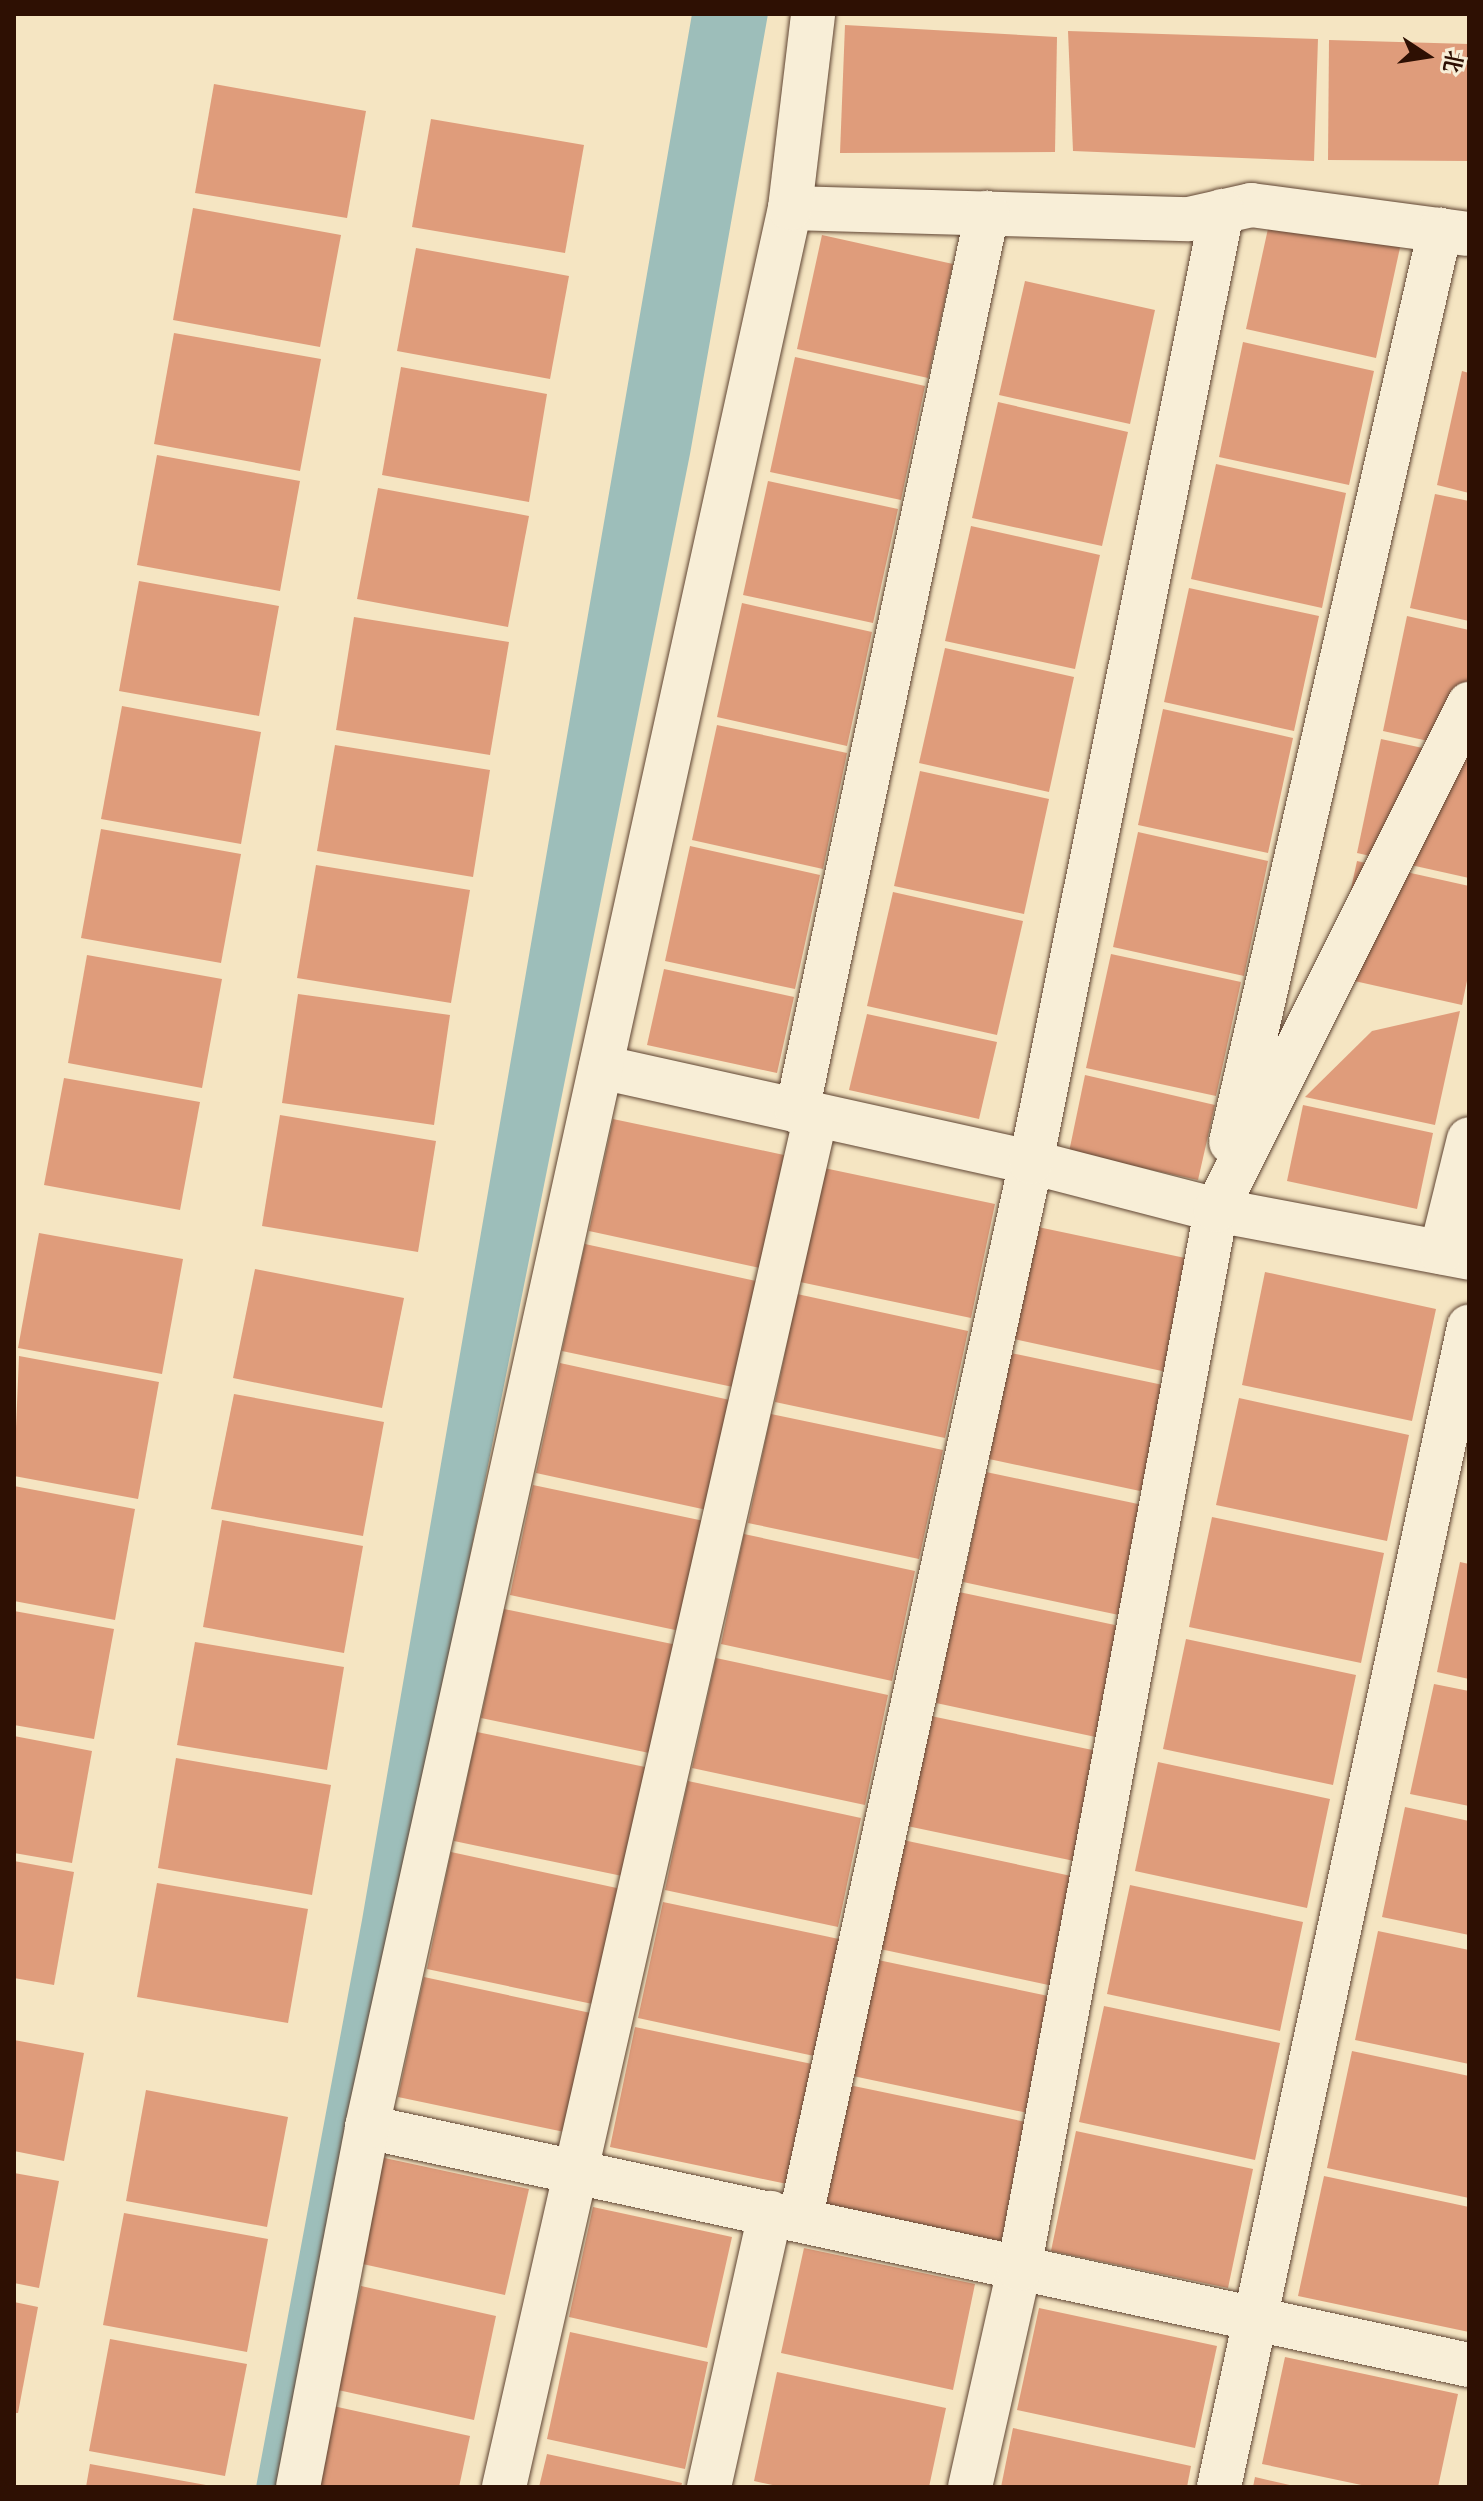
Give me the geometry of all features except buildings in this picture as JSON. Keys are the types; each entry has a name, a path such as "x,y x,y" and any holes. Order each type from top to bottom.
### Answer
{"street":[{"path":"298,2487 367,2127 790,208 813,14"},
{"path":"790,208 1189,219 1251,205 1455,232 1216,1210 1019,2269 970,2487"},
{"path":"709,2487 785,2217 1031,1162 1222,211"},
{"path":"504,2487 576,2172 807,1113 987,213"},
{"path":"1216,1210 1469,704"},
{"path":"601,1067 1031,1162 1216,1210 1455,1255 1469,1139"},
{"path":"1219,2487 1469,1327"},
{"path":"367,2127 1469,2365"}],"water":[{"path":"692,14 768,14 690,454 284,2487 256,2487 362,1920"}]}
